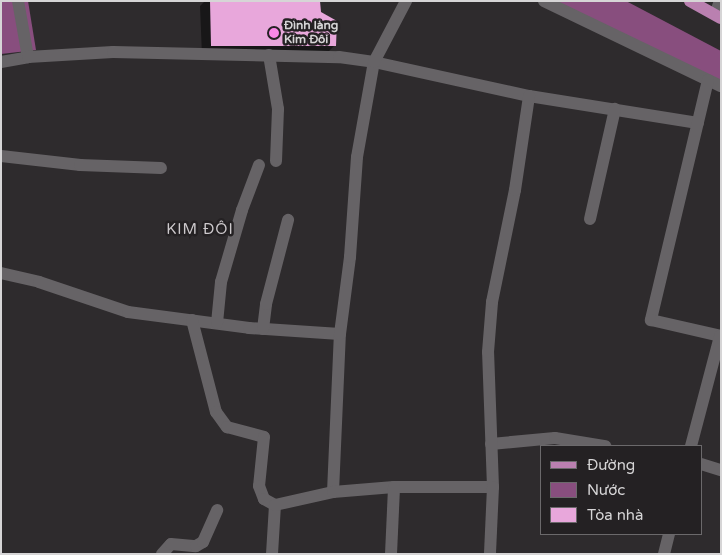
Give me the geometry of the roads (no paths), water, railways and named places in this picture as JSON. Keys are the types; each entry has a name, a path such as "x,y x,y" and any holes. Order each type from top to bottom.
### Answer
{"main road":[{"path":"690,1 717,16"}],"street":[{"path":"18,1 28,57"},
{"path":"333,492 340,334 350,257 357,157 374,62 406,1"},
{"path":"544,1 721,86"},
{"path":"1,62 28,57 113,52 339,57 374,62 529,96 698,123"},
{"path":"269,55 278,109 276,161"},
{"path":"691,445 721,336 651,320 708,80"},
{"path":"490,554 493,487 488,352 492,302 515,190 529,96"},
{"path":"590,219 615,109"},
{"path":"1,156 80,165 161,168"},
{"path":"217,323 220,282 242,210 259,165"},
{"path":"263,329 266,304 288,220"},
{"path":"1,273 39,282 128,312 263,329 340,334"},
{"path":"192,320 216,412 227,427 264,437 259,486 264,499 275,505 333,492 394,486 493,487"},
{"path":"491,444 555,438 600,445"},
{"path":"702,464 721,470"},
{"path":"392,554 394,486"},
{"path":"272,554 275,505"},
{"path":"162,554 171,544 196,546 203,542 217,510"},
{"path":"664,554 669,535"}],"lane":[{"path":"717,16 719,1"}],"water":[{"path":"1,1 28,1 36,50 1,54"},
{"path":"556,1 626,1 721,51 721,82"}],"place":[{"name":"Đình làng Kim Đôi","path":"274,33"}],"district":[{"name":"KIM ĐÔI","path":"200,230"}]}
